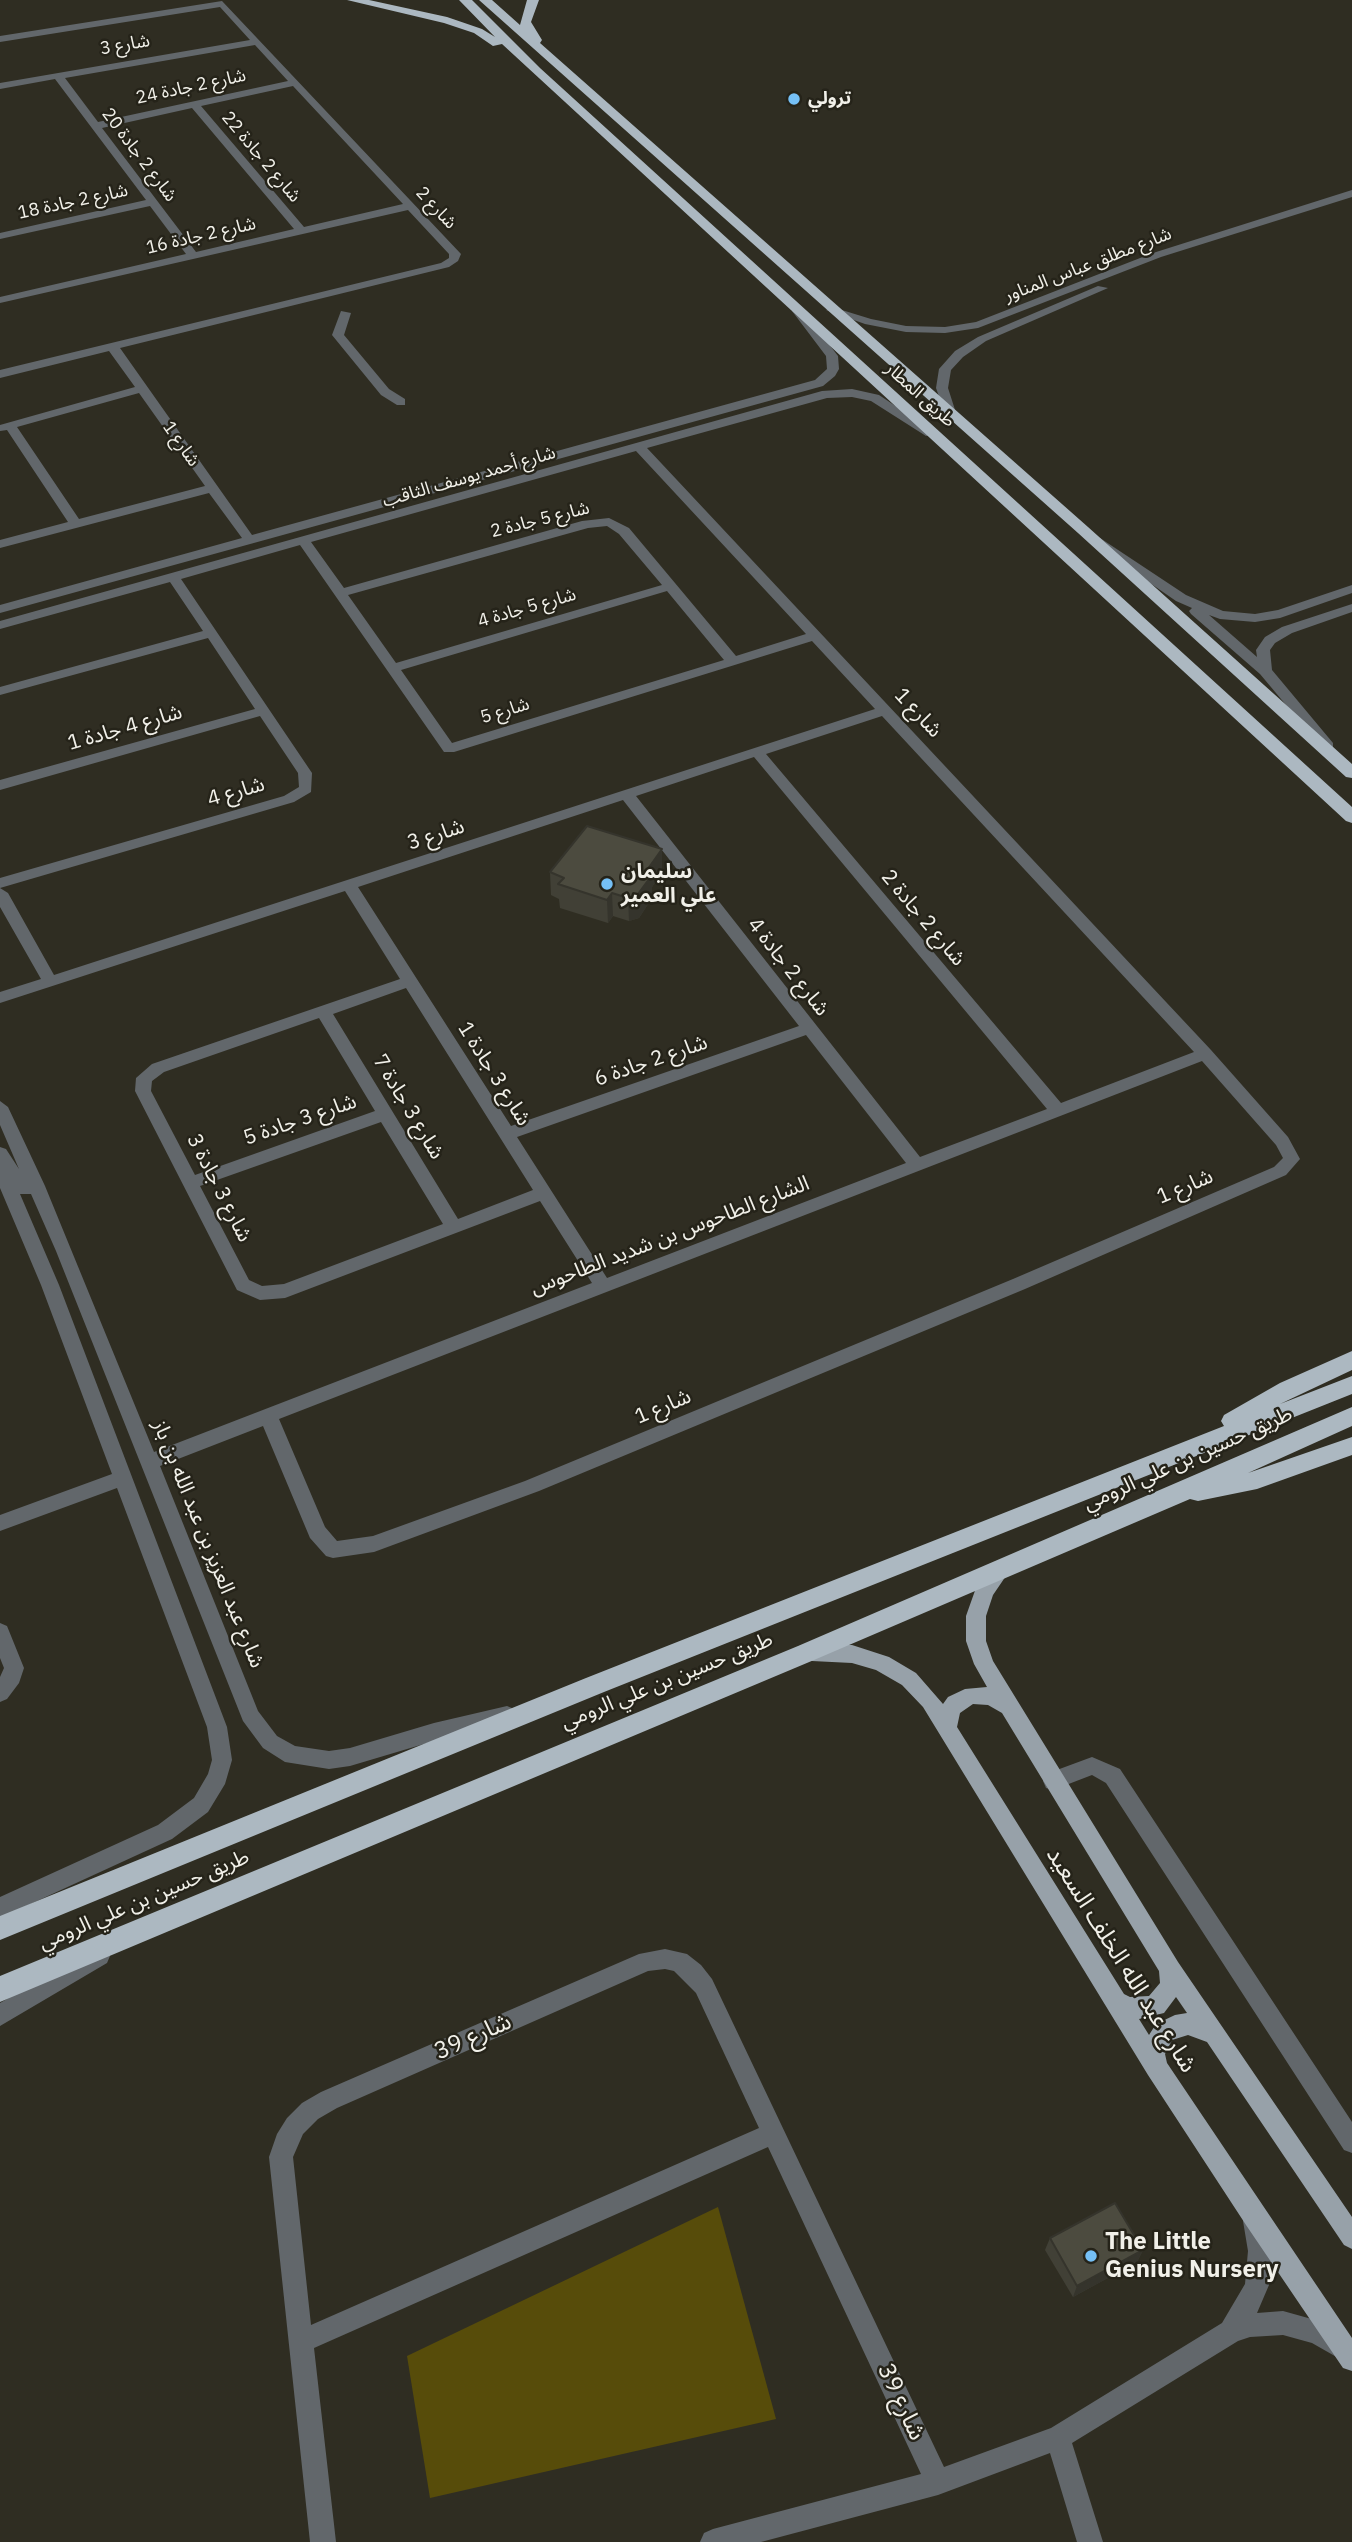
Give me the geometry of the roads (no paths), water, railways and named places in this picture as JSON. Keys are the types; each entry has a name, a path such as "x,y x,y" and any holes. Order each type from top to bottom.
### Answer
{"highway":[{"path":"353,0 468,27 488,36 536,71"},
{"name":"طريق المطار","path":"464,0 536,71 1352,817"},
{"name":"طريق المطار","path":"485,0 1083,530 1348,769"},
{"path":"533,0 525,16 527,31 552,57"},
{"path":"1196,1446 1264,1402 1352,1360"},
{"name":"طريق حسين بن علي الرومي","path":"0,1928 535,1710 1352,1385"},
{"name":"طريق حسين بن علي الرومي","path":"0,1989 806,1653 1352,1416"},
{"path":"1175,1495 1256,1480 1352,1446"}],"main road":[{"name":"شارع عبد الله الخلف السعيد","path":"1000,1570 984,1591 976,1616 975,1629 984,1664 1170,1969 1352,2237"},
{"name":"شارع عبد الله الخلف السعيد","path":"806,1653 852,1654 896,1670 920,1689 947,1727 1156,2067 1254,2217 1350,2356"},
{"path":"947,1727 950,1710 955,1703 972,1695 991,1696 1008,1706"},
{"path":"1114,2001 1143,2009 1156,2005 1166,1996 1171,1983 1170,1969"},
{"path":"1156,2067 1154,2054 1157,2042 1164,2032 1175,2026 1188,2024 1213,2034"}],"street":[{"name":"شارع 2","path":"0,39 222,5 455,254 454,259 445,265 0,374"},
{"name":"شارع 3","path":"0,86 256,42"},
{"name":"شارع 2 جادة 20","path":"58,76 193,256"},
{"name":"شارع 2 جادة 24","path":"95,126 294,83"},
{"name":"شارع 2 جادة 22","path":"195,105 301,231"},
{"name":"شارع مطلق عباس المناور","path":"832,310 869,322 906,329 945,330 978,325 1157,255 1352,193"},
{"name":"شارع 2 جادة 18","path":"0,236 153,202"},
{"name":"شارع مطلق عباس المناور","path":"950,413 942,388 945,369 959,354 982,339 1154,269 1352,204"},
{"name":"شارع 2 جادة 16","path":"0,300 410,206"},
{"path":"1051,296 1049,302 1061,306"},
{"name":"شارع أحمد يوسف الثاقب","path":"0,609 808,387 829,376 834,363 832,356 796,308"},
{"path":"345,313 338,335 385,392 401,402"},
{"name":"شارع 1","path":"112,346 250,541"},
{"path":"758,414 769,404 803,393 808,387"},
{"path":"75,523 5,427 142,389"},
{"name":"شارع أحمد يوسف الثاقب","path":"0,625 826,394 852,393 875,398 939,439"},
{"name":"شارع 1","path":"268,1416 317,1532 333,1550 374,1544 532,1486 1032,1279 1289,1165 1292,1158 1282,1141 1205,1054 639,447"},
{"path":"0,544 212,488"},
{"path":"337,532 344,524 383,511 379,505"},
{"name":"شارع 5 جادة 2","path":"341,593 587,524 609,522 624,531 733,661"},
{"path":"1083,530 1181,598 1265,671 1348,769"},
{"name":"شارع 5","path":"304,541 449,749 815,636"},
{"name":"شارع 4","path":"0,883 289,799 306,789 305,773 173,577"},
{"name":"شارع 5 جادة 4","path":"393,668 671,586"},
{"path":"1181,598 1220,615 1255,618 1280,614 1352,591"},
{"path":"1331,613 1324,610 1323,606 1352,591"},
{"path":"1265,671 1263,650 1270,640 1287,630 1352,608"},
{"path":"0,691 212,633"},
{"name":"شارع 3","path":"0,998 885,710"},
{"name":"شارع 4 جادة 1","path":"0,785 262,711"},
{"name":"شارع 2 جادة 2","path":"757,752 1058,1111"},
{"name":"شارع 2 جادة 4","path":"627,795 917,1165"},
{"name":"شارع 3 جادة 1","path":"349,885 603,1286"},
{"path":"0,893 50,982"},
{"name":"شارع 3 جادة 3","path":"410,981 158,1068 144,1078 143,1091 243,1285 260,1293 285,1292 544,1193"},
{"name":"شارع 3 جادة 7","path":"323,1011 453,1226"},
{"name":"شارع 2 جادة 6","path":"507,1134 809,1028"},
{"name":"الشارع الطاحوس بن شديد الطاحوس","path":"151,1461 1205,1054"},
{"name":"شارع عبد العزيز بن عبد الله بن باز","path":"0,1107 65,1251 151,1461 250,1715 261,1733 280,1749 313,1759 350,1757 467,1723 535,1710"},
{"name":"شارع 3 جادة 5","path":"191,1183 386,1114"},
{"path":"0,1153 24,1189 37,1186"},
{"path":"0,1171 17,1205 217,1727 222,1760 218,1777 201,1805 164,1832 0,1908"},
{"path":"17,1205 33,1201 38,1205 54,1244 65,1251"},
{"path":"0,1523 123,1478"},
{"path":"0,1632 13,1668 12,1677 0,1693"},
{"path":"1053,1781 1092,1766 1113,1776 1352,2142"},
{"path":"0,2015 89,1963 131,1933"},
{"name":"شارع 39","path":"323,2542 281,2157 285,2142 295,2126 310,2111 330,2100 647,1961 665,1959 679,1962 693,1972 704,1986 938,2482"},
{"path":"302,2341 773,2133"},
{"path":"1231,2332 1243,2315 1257,2285 1260,2251 1254,2217"},
{"path":"713,2542 938,2482 1058,2438 1231,2332 1250,2325 1283,2323 1317,2332 1350,2356"},
{"path":"1058,2438 1090,2542"}],"place":[{"name":"ترولي","path":"794,99"},
{"name":"سليمان علي العمير","path":"607,884"},
{"name":"The Little Genius Nursery","path":"1091,2256"}]}
